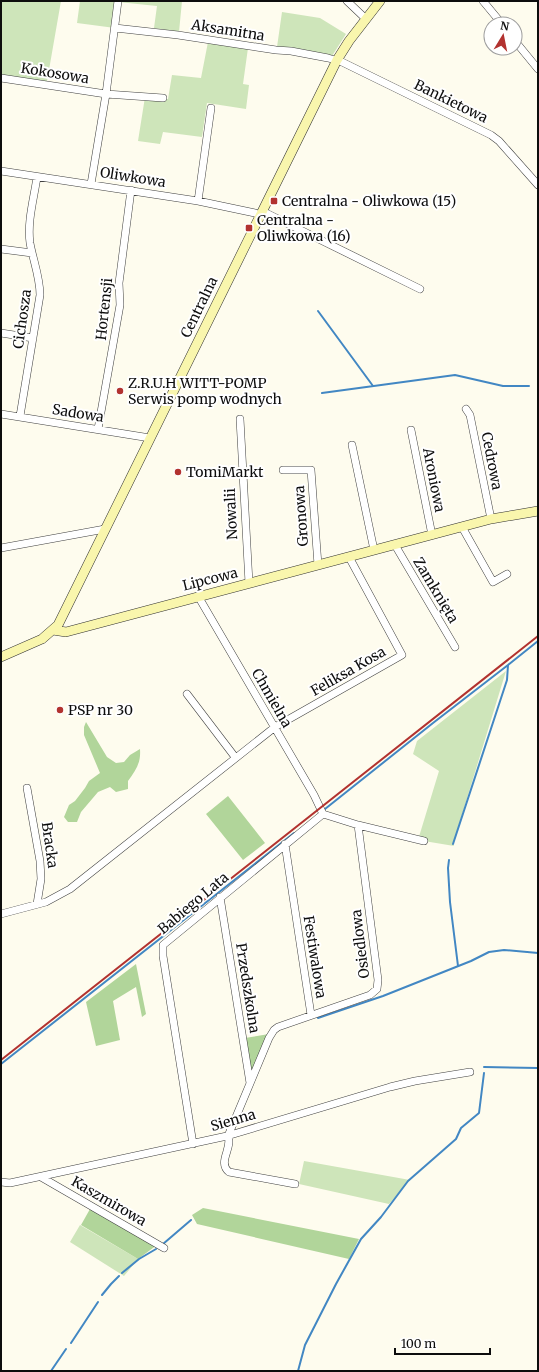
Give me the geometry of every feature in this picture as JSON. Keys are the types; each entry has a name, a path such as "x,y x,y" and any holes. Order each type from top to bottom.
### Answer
{"street":[{"path":"90,184 106,94 118,1"},
{"path":"347,1 366,19"},
{"name":"Centralna","path":"1,657 38,641 58,626 337,60 349,41 380,1"},
{"path":"483,1 495,16"},
{"name":"Aksamitna","path":"115,28 292,51 337,60"},
{"path":"523,50 538,69"},
{"name":"Bankietowa","path":"337,60 491,135 499,141 538,185"},
{"name":"Kokosowa","path":"1,78 106,94 163,98"},
{"path":"198,200 211,108"},
{"name":"Oliwkowa","path":"1,171 198,200 255,213 261,213 420,289"},
{"name":"Cichosza","path":"20,416 40,295 40,284 30,241 30,225 37,177"},
{"name":"Hortensji","path":"98,429 120,305 119,283 131,190"},
{"path":"1,249 32,254"},
{"path":"1,332 33,338"},
{"name":"Cedrowa","path":"466,408 470,415 491,519"},
{"name":"Sadowa","path":"1,414 150,438"},
{"name":"Nowalii","path":"240,419 248,583"},
{"name":"Aroniowa","path":"411,430 432,535"},
{"path":"352,445 374,550"},
{"name":"Gronowa","path":"283,470 311,470 318,565"},
{"name":"Lipcowa","path":"53,630 66,632 491,519 538,511"},
{"path":"462,527 493,582 507,574"},
{"path":"1,548 105,529"},
{"name":"Zamknięta","path":"395,545 456,647"},
{"name":"Feliksa Kosa","path":"1,914 54,898 70,889 275,728 402,655 348,557"},
{"name":"Chmielna","path":"198,596 314,795 323,814"},
{"path":"187,694 235,758"},
{"name":"Bracka","path":"27,788 40,861 41,879 37,904"},
{"path":"323,814 358,825 424,841"},
{"name":"Babiego Lata","path":"194,1144 163,956 163,945 284,844 323,814"},
{"name":"Osiedlowa","path":"311,1015 370,995 376,991 378,987 358,825"},
{"name":"Festiwalowa","path":"284,844 311,1015 285,1024 274,1030 269,1038 228,1136 230,1141 224,1164 225,1169 229,1172 295,1184"},
{"name":"Przedszkolna","path":"220,898 250,1083"},
{"name":"Sienna","path":"1,1182 10,1183 41,1177 194,1144 228,1136 390,1087 415,1081 470,1072"},
{"name":"Kaszmirowa","path":"41,1177 164,1248"}],"green space":[{"path":"1,1 61,1 46,87 1,80"},
{"path":"80,1 182,1 179,32 154,28 157,6 118,2 115,28 77,23"},
{"path":"282,12 320,18 346,34 332,56 277,47"},
{"path":"208,42 248,48 243,84 249,85 246,109 207,103 202,137 163,132 160,144 138,141 145,97 168,99 172,75 201,78"},
{"path":"506,671 453,844 454,846 418,840 439,771 413,754 417,741"},
{"path":"86,722 107,757 116,763 124,762 130,755 140,749 140,758 136,770 128,781 128,789 116,792 110,787 98,792 81,812 77,822 68,822 64,817 69,805 75,801 89,781 100,773 84,735 84,727"},
{"path":"228,796 265,843 243,860 206,814"},
{"path":"136,964 146,1014 142,1017 136,987 113,1001 120,1040 96,1046 86,1002"},
{"path":"269,1034 253,1069 251,1069 245,1038"},
{"path":"304,1161 410,1180 389,1204 299,1184"},
{"path":"203,1208 359,1239 349,1259 197,1224 192,1215"},
{"path":"90,1209 157,1245 138,1259 81,1225"},
{"path":"80,1225 138,1259 124,1276 70,1242"}],"waterway":[{"path":"318,311 373,386"},
{"path":"322,393 455,375 503,386 529,386"},
{"path":"453,844 507,680 508,665 538,641"},
{"path":"325,809 508,665"},
{"path":"1,1064 294,833"},
{"path":"449,860 450,902 458,966"},
{"path":"318,1018 383,996 471,961 489,952 504,950 538,953"},
{"path":"484,1067 538,1068"},
{"path":"298,1371 305,1345 361,1239 381,1217 408,1181 456,1139 461,1128 479,1113 484,1073"},
{"path":"163,1244 191,1220"},
{"path":"122,1273 139,1259 156,1249"},
{"path":"102,1295 119,1276"},
{"path":"71,1343 98,1302"},
{"path":"51,1371 66,1349"}],"railway":[{"path":"1,1060 538,636"}],"place":[{"name":"Centralna - Oliwkowa (15)","path":"274,201"},
{"name":"Centralna - Oliwkowa (16)","path":"249,228"},
{"name":"Z.R.U.H WITT-POMP Serwis pomp wodnych","path":"120,391"},
{"name":"TomiMarkt","path":"178,472"},
{"name":"PSP nr 30","path":"60,710"}]}
